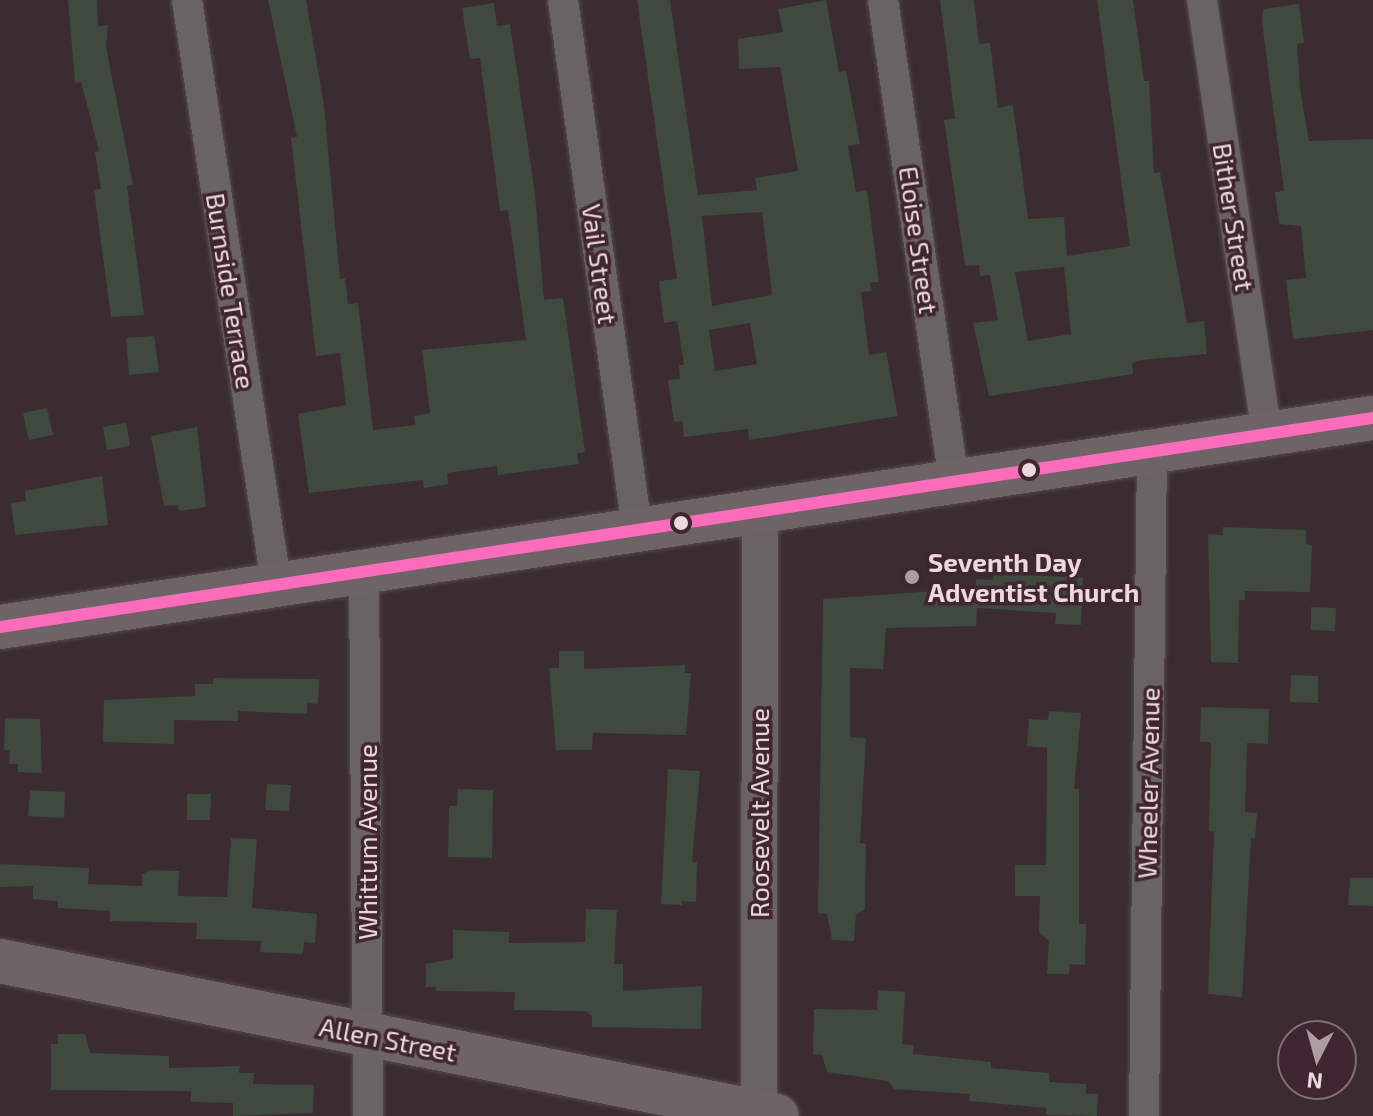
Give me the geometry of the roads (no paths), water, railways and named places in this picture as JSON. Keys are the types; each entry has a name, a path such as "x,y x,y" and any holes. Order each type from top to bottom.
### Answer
{"main road":[{"path":"0,627 364,568 1373,418"},
{"name":"Allen Street","path":"0,961 765,1115"}],"street":[{"name":"Burnside Terrace","path":"187,0 276,582"},
{"name":"Vail Street","path":"563,0 637,528"},
{"name":"Eloise Street","path":"883,0 954,481"},
{"name":"Bither Street","path":"1202,0 1267,433"},
{"name":"Wheeler Avenue","path":"1144,1116 1152,451"},
{"name":"Roosevelt Avenue","path":"760,510 765,1115"},
{"name":"Whittum Avenue","path":"364,568 368,1116"}],"place":[{"name":"Seventh Day Adventist Church","path":"912,577"}]}
